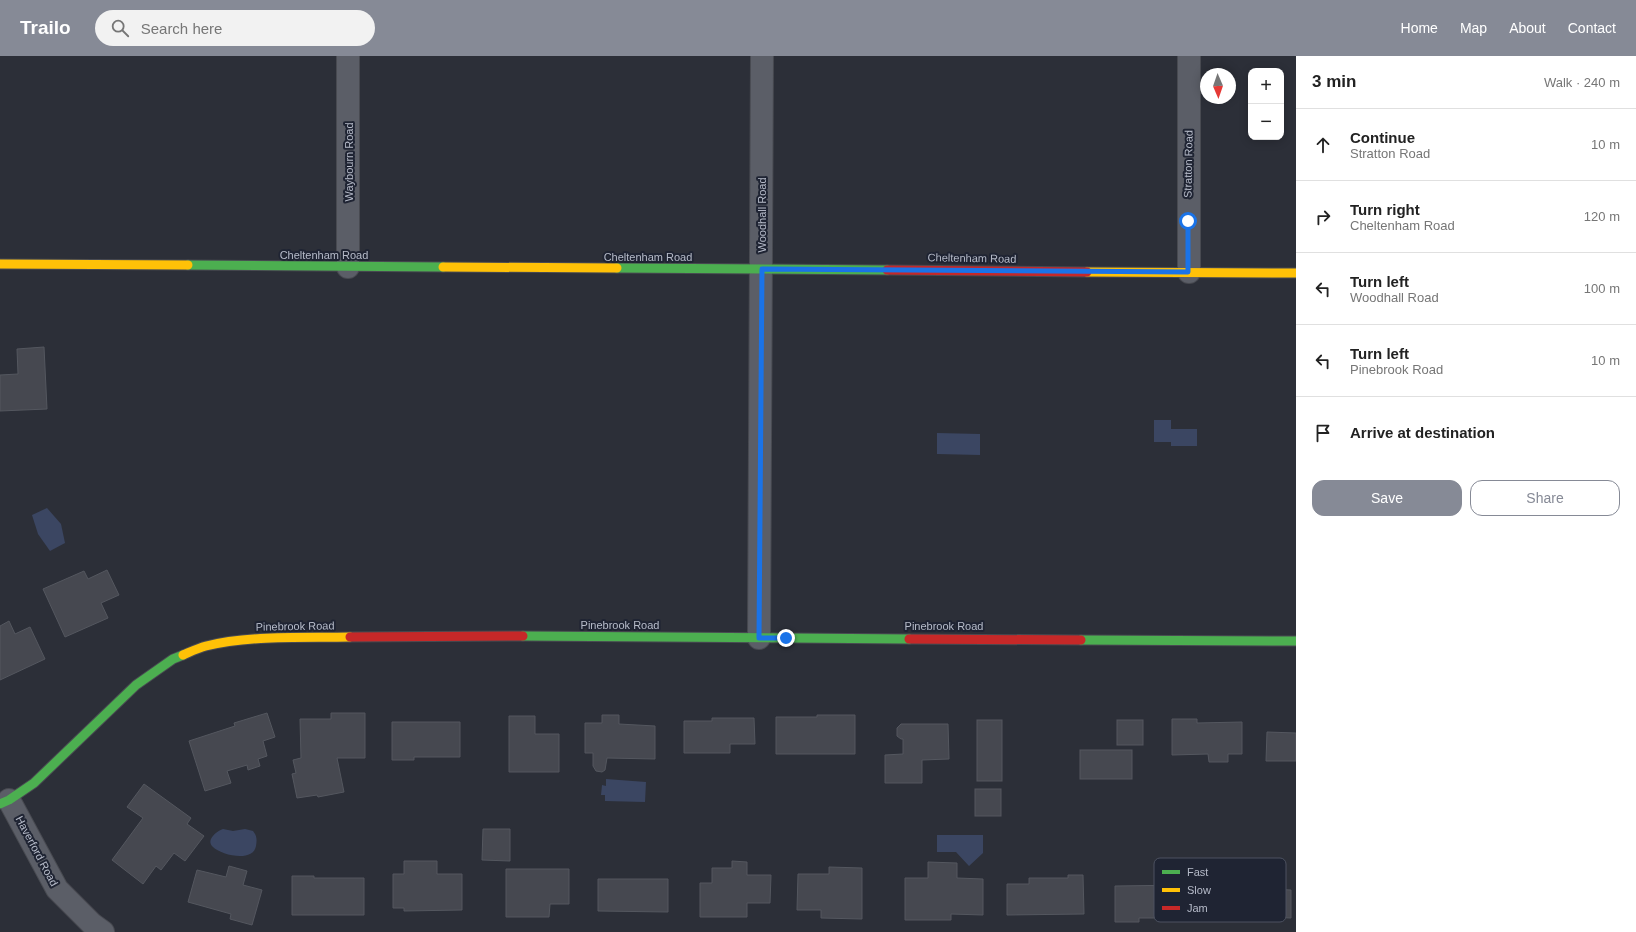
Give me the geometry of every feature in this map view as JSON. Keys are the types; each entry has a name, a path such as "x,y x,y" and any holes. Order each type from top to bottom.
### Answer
{"street":[{"name":"Waybourn Road","path":"348,56 348,267"},
{"name":"Woodhall Road","path":"759,638 762,56"},
{"name":"Stratton Road","path":"1188,272 1189,56"},
{"name":"Cheltenham Road","path":"0,264 1296,273"},
{"name":"Pinebrook Road","path":"4,802 34,783 136,685 173,659 204,646 227,641 287,638 487,636 1296,641"},
{"name":"Haverford Road","path":"4,802 57,889 102,932"}],"water":[{"path":"1154,420 1171,420 1171,429 1197,429 1197,446 1171,446 1171,442 1154,442"},
{"path":"937,433 980,434 980,455 937,454"},
{"path":"47,508 61,524 65,543 50,551 38,534 32,515"},
{"path":"606,779 646,782 645,802 605,801 605,795 601,795 602,785 606,786"},
{"path":"223,829 233,831 245,829 253,831 257,840 254,851 243,856 236,856 217,850 210,842 215,834"},
{"path":"937,835 983,835 983,853 969,866 956,852 937,852"}],"building":[{"path":"44,347 47,409 0,411 0,375 18,374 17,349"},
{"path":"107,570 119,595 101,603 108,618 65,637 43,589 84,571 88,579"},
{"path":"9,621 15,634 30,627 45,659 0,680 0,626"},
{"path":"267,713 275,737 263,741 267,756 258,759 260,766 248,770 247,765 227,771 231,783 205,791 189,741 235,726 234,723"},
{"path":"331,713 365,713 365,758 337,758 344,792 318,797 317,795 297,798 292,774 296,773 293,760 301,758 300,719 331,719"},
{"path":"602,715 619,715 619,724 655,726 655,759 607,758 605,770 602,772 596,771 593,766 593,753 585,753 585,723 602,723"},
{"path":"817,715 855,715 855,754 776,754 776,717 817,717"},
{"path":"509,716 535,716 535,734 559,734 559,772 509,772"},
{"path":"712,718 754,718 755,744 730,744 730,753 684,753 684,721 712,721"},
{"path":"1172,719 1197,719 1197,723 1242,722 1242,754 1228,754 1228,762 1209,762 1208,754 1172,755"},
{"path":"977,720 1002,720 1002,781 977,781"},
{"path":"1117,720 1143,720 1143,745 1117,745"},
{"path":"392,722 460,722 460,757 414,757 414,760 392,760"},
{"path":"901,724 948,724 949,759 922,760 922,783 885,783 885,755 903,754 903,739 897,736 897,728"},
{"path":"1267,732 1296,733 1296,761 1266,761"},
{"path":"1080,750 1132,750 1132,779 1080,779"},
{"path":"144,784 191,818 187,824 204,836 185,861 174,853 161,870 156,866 143,884 112,860 143,818 127,807"},
{"path":"975,789 1001,789 1001,816 975,816"},
{"path":"483,829 510,829 510,861 482,860"},
{"path":"404,861 437,861 437,874 462,874 462,910 404,911 404,908 393,908 393,874 404,874"},
{"path":"732,861 747,862 747,875 771,875 770,903 747,903 747,917 700,917 700,883 712,883 712,868 732,868"},
{"path":"928,862 957,863 957,878 983,879 983,915 951,914 951,920 905,920 905,878 928,878"},
{"path":"229,866 247,871 243,885 262,890 252,925 230,919 231,914 188,902 197,870 226,877"},
{"path":"829,867 862,868 862,919 821,918 821,910 797,910 798,874 829,874"},
{"path":"506,869 569,869 569,904 550,904 549,917 506,917"},
{"path":"1068,875 1083,875 1084,914 1007,915 1007,884 1029,884 1029,878 1068,878"},
{"path":"292,876 314,876 314,878 364,878 364,915 292,915"},
{"path":"598,879 668,879 668,912 598,911"},
{"path":"1154,885 1154,918 1139,918 1139,922 1115,922 1115,886"},
{"path":"1286,890 1291,890 1291,918 1286,918"}],"traffic: fast":[{"path":"188,265 443,267"},
{"path":"617,268 887,270"},
{"path":"523,636 909,639"},
{"path":"1081,640 1296,641"},
{"path":"0,804 9,800 34,783 136,685 173,659 183,655"}],"traffic: slow":[{"path":"0,264 188,265"},
{"path":"443,267 617,268"},
{"path":"1087,272 1296,273"},
{"path":"183,655 206,646 240,640 350,637"}],"traffic: jam":[{"path":"887,270 1087,272"},
{"path":"350,637 523,636"},
{"path":"909,639 1081,640"}],"route":[{"path":"786,638 759,638 762,269 1188,272 1188,221"}]}
